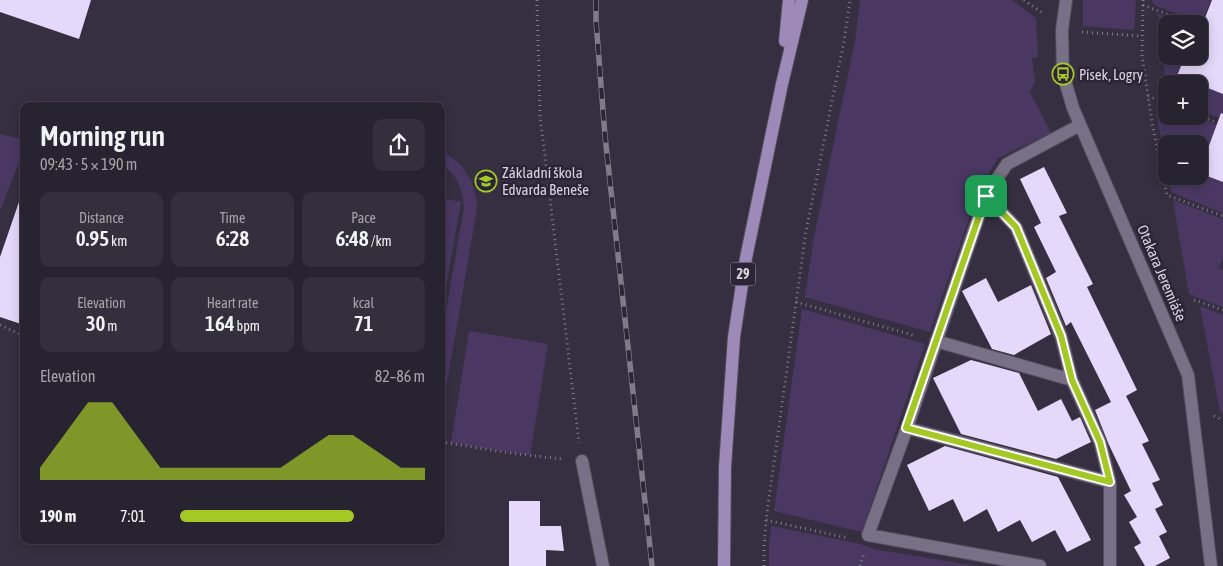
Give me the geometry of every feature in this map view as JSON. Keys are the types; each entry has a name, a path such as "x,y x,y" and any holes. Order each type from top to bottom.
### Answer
{"main road":[{"name":"29","path":"782,84 789,0"},
{"name":"29","path":"724,566 725,467 734,337 746,258 782,84 802,0"}],"street":[{"name":"Otakara Jeremiáše","path":"1066,0 1062,30 1063,74 1073,108 1188,375 1210,566"},
{"path":"1040,566 868,535 986,196 1007,164 1080,125"},
{"path":"986,196 1016,227 1061,336 1072,380 1100,442 1110,482 1110,566"},
{"path":"936,341 1072,380"},
{"path":"906,428 1110,482"},
{"path":"582,462 602,566"}],"path":[{"path":"445,443 582,462 540,115 537,0"},
{"path":"764,566 766,520 806,231 844,41 850,0"},
{"path":"1144,0 1142,55 1166,195 1223,216"},
{"path":"1143,5 1169,15"},
{"path":"1095,33 1142,36"},
{"path":"1148,96 1158,100"},
{"path":"1208,119 1215,122"},
{"path":"1194,300 1223,310"},
{"path":"796,302 936,341"},
{"path":"0,325 20,334"},
{"path":"1214,416 1223,420"}],"shaded area":[{"path":"860,0 1012,0 1036,18 1038,57 1032,58 1035,82 1030,92 1051,133 998,158 978,192 930,332 805,297 814,237 855,41"},
{"path":"1083,0 1136,0 1134,30 1083,26"},
{"path":"1152,0 1211,0 1205,15 1181,15 1154,5"},
{"path":"1164,65 1182,65 1178,75 1164,75"},
{"path":"1208,87 1223,93 1223,119 1208,113"},
{"path":"1208,121 1220,126 1211,150 1208,149 1208,135 1160,135 1159,125 1208,125"},
{"path":"0,134 20,139 20,159 0,211"},
{"path":"445,154 456,161 468,175 475,191 477,209 445,386 445,318 464,207 458,182 445,168"},
{"path":"1208,176 1223,182 1223,213 1171,192 1170,185 1208,185"},
{"path":"445,199 461,202 445,292"},
{"path":"1173,200 1223,219 1223,258 1219,268 1223,270 1223,307 1189,294"},
{"path":"1200,306 1223,315 1223,413 1220,412"},
{"path":"802,309 925,344 862,532 774,511"},
{"path":"469,331 548,344 530,455 451,443"},
{"path":"771,526 860,544 874,549 977,566 769,566"}],"building":[{"path":"0,0 91,0 79,39 0,12"},
{"path":"1212,0 1223,0 1223,94 1208,88 1208,75 1177,75 1181,65 1208,65 1208,15 1206,15"},
{"path":"1221,113 1223,114 1223,182 1208,176 1208,148"},
{"path":"1044,167 1067,213 1059,216 1093,284 1087,287 1137,390 1126,396 1149,441 1142,444 1160,480 1152,483 1163,505 1155,509 1167,532 1159,536 1170,558 1155,566 1145,566 1134,547 1141,543 1129,522 1137,517 1124,495 1131,491 1095,410 1111,402 1071,322 1066,326 1046,278 1056,272 1034,227 1041,223 1020,179"},
{"path":"20,199 20,324 0,317 0,257"},
{"path":"986,278 998,302 1031,285 1051,334 1014,355 992,349 962,291"},
{"path":"971,360 1019,373 1038,411 1061,399 1072,421 1080,417 1091,442 1056,459 961,434 933,378"},
{"path":"945,446 1058,477 1091,540 1067,552 1055,530 1032,542 1020,520 998,532 987,509 964,522 953,499 929,511 907,465"},
{"path":"509,501 540,501 540,526 561,526 564,551 546,550 546,566 509,566"}],"railway":[{"path":"596,0 605,136 652,566"}],"place":[{"name":"Písek, Logry","path":"1063,74"},
{"name":"Základní škola Edvarda Beneše","path":"486,181"}],"route":[{"path":"986,196 1016,227 1061,336 1072,380 1100,442 1110,482 906,428 986,196"}]}
